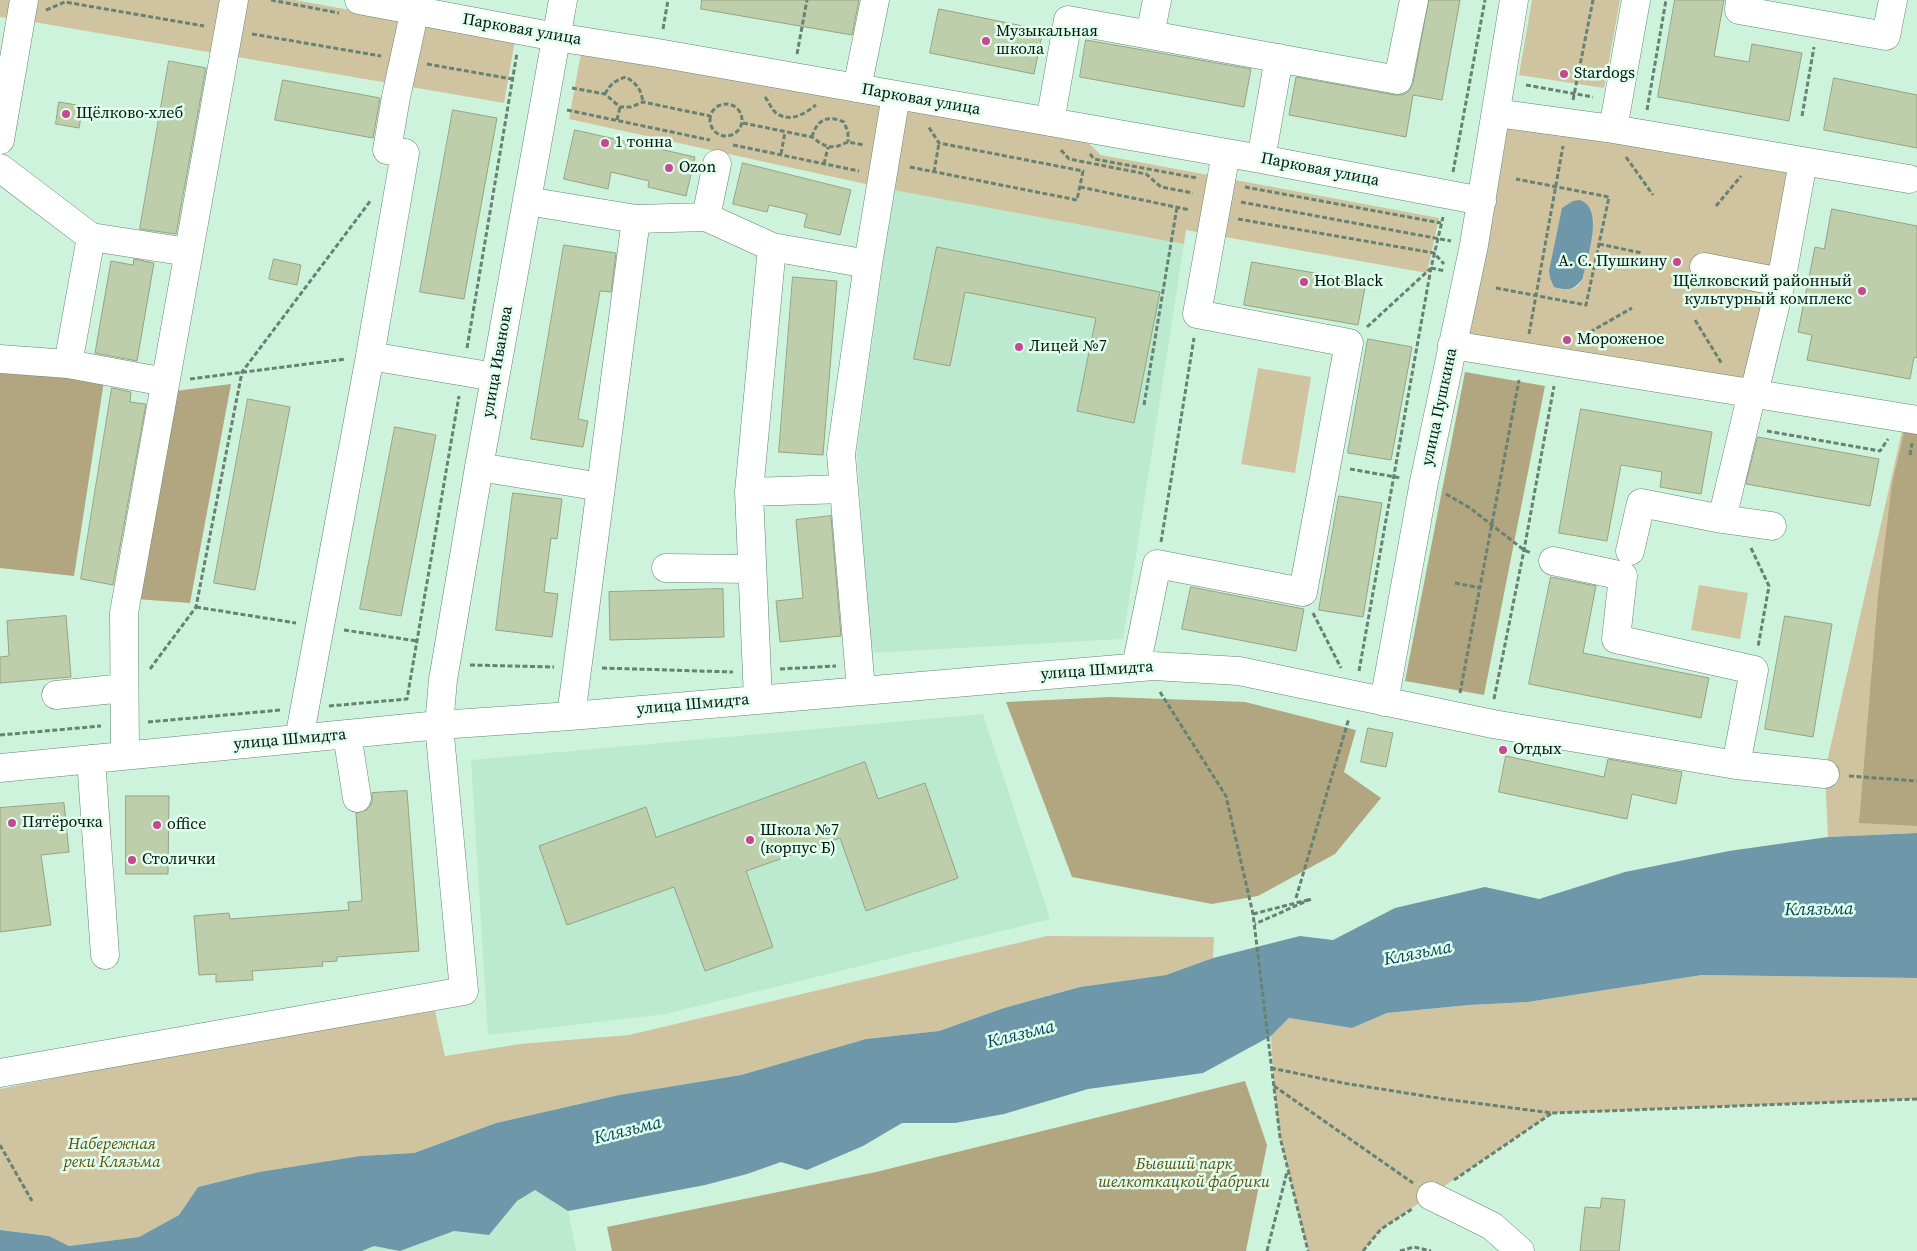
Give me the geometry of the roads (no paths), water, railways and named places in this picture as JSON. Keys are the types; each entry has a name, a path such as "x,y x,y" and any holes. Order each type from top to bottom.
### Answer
{"street":[{"path":"125,755 124,614 234,0"},
{"name":"Парковая улица","path":"359,0 416,5 556,37 896,95 1053,134 1226,153 1482,201"},
{"name":"улица Иванова","path":"0,1073 464,991 439,725 444,680 479,467 563,0"},
{"path":"857,88 875,0"},
{"path":"1150,35 1157,0"},
{"path":"1053,134 1068,20 1398,80 1414,0"},
{"name":"улица Пушкина","path":"1384,702 1424,482 1482,201 1514,0"},
{"path":"1613,129 1636,0"},
{"path":"1740,0 1739,10 1886,36 1893,0"},
{"path":"299,739 370,356 405,153 388,150 416,5"},
{"path":"0,140 33,6"},
{"path":"1261,159 1278,58"},
{"path":"860,678 841,454 868,264 896,95"},
{"path":"1496,112 1613,129 1910,179"},
{"path":"1136,667 1157,564 1303,592 1349,343 1198,314 1226,153"},
{"path":"1731,520 1743,426 1757,381 1781,282 1803,162"},
{"path":"706,217 717,164"},
{"path":"0,168 91,237 188,252"},
{"path":"527,201 636,219 706,217 772,247 868,264"},
{"path":"571,716 636,219"},
{"path":"68,364 91,237"},
{"path":"758,699 749,492 772,247"},
{"path":"1704,268 1781,282"},
{"path":"1452,345 1917,420"},
{"path":"370,356 496,377"},
{"path":"0,359 68,364 165,382"},
{"path":"479,467 601,487"},
{"path":"749,492 844,489"},
{"path":"1630,551 1641,503 1772,526"},
{"path":"1553,561 1623,576 1616,639 1754,670 1736,765"},
{"path":"666,568 752,569"},
{"name":"улица Шмидта","path":"0,768 439,725 571,716 758,699 860,678 1153,666 1239,671 1493,724 1736,765 1826,774"},
{"path":"56,695 124,688"},
{"path":"346,734 357,798"},
{"path":"91,759 105,955"},
{"path":"1432,1196 1492,1226 1520,1251"}],"water":[{"path":"1580,200 1587,205 1592,213 1593,223 1583,278 1577,285 1571,288 1554,287 1549,271 1562,208 1573,201"},
{"name":"Клязьма","path":"1917,833 1917,978 1702,975 1528,1002 1469,1005 1387,1013 1352,1028 1289,1018 1271,1036 1203,1073 1088,1089 1004,1114 955,1123 902,1123 863,1146 807,1170 781,1162 747,1174 705,1185 568,1211 535,1190 517,1201 489,1235 454,1231 400,1251 374,1246 362,1251 0,1251 0,1230 49,1236 69,1246 139,1237 179,1215 198,1187 259,1172 360,1156 414,1153 496,1123 619,1095 741,1075 866,1039 939,1031 1004,1008 1080,987 1166,975 1213,958 1300,936 1333,940 1395,908 1485,887 1539,899 1625,872 1729,851 1828,837"}],"place":[{"name":"Музыкальная школа","path":"986,41"},
{"name":"Stardogs","path":"1564,74"},
{"name":"Щёлково-хлеб","path":"66,114"},
{"name":"1 тонна","path":"605,143"},
{"name":"Ozon","path":"669,168"},
{"name":"А. С. Пушкину","path":"1677,262"},
{"name":"Hot Black","path":"1304,282"},
{"name":"Щёлковский районный культурный комплекс","path":"1862,291"},
{"name":"Мороженое","path":"1567,340"},
{"name":"Лицей №7","path":"1019,347"},
{"name":"Отдых","path":"1503,750"},
{"name":"Пятёрочка","path":"12,823"},
{"name":"office","path":"157,825"},
{"name":"Школа №7 (корпус Б)","path":"750,840"},
{"name":"Столички","path":"132,860"}],"park label":[{"name":"Набережная реки Клязьма","path":"112,1154"},
{"name":"Бывший парк шелкоткацкой фабрики","path":"1184,1174"}]}
